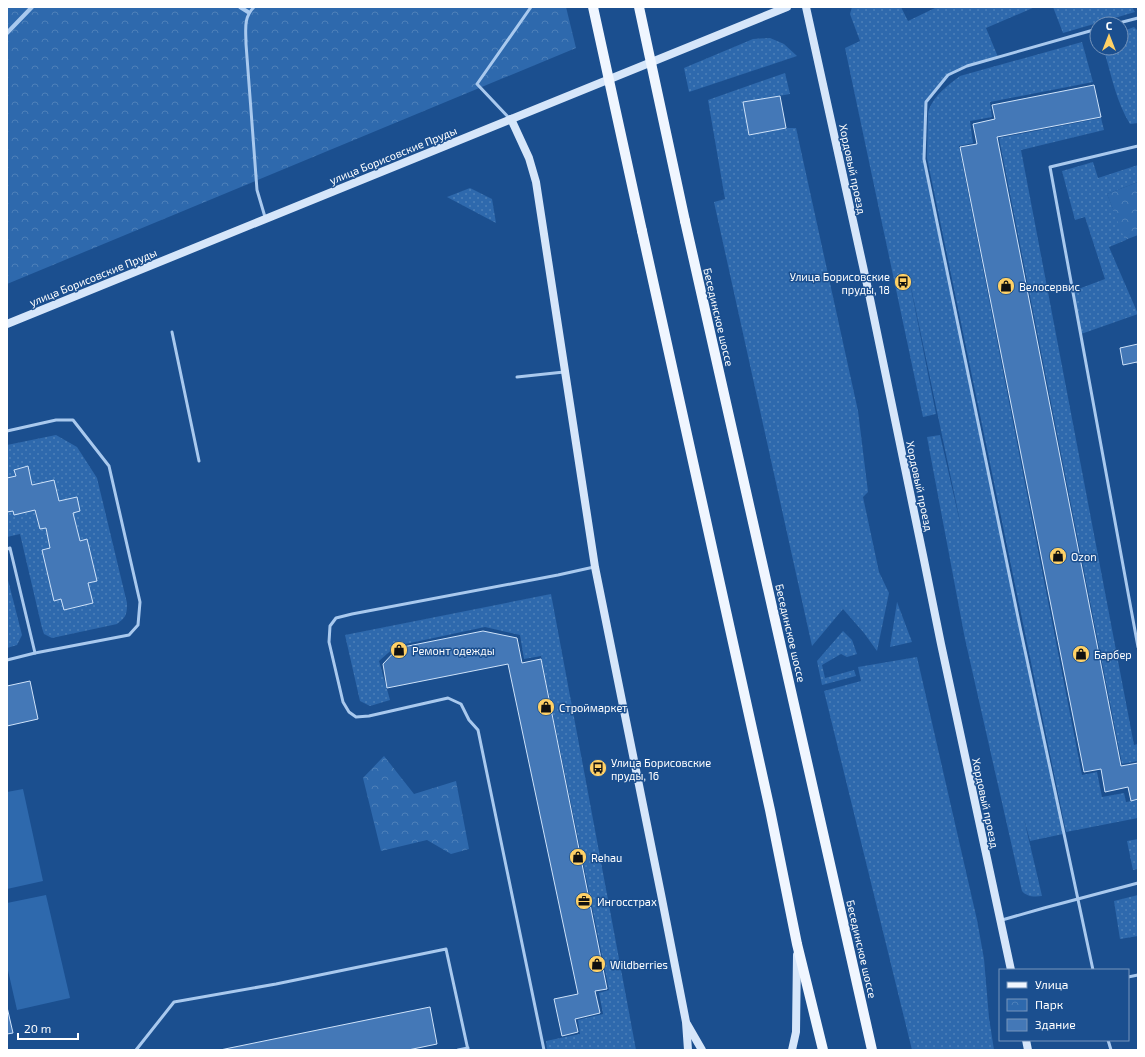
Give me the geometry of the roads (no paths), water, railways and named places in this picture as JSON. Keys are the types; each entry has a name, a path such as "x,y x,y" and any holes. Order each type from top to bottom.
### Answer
{"main road":[{"path":"593,7 766,795 797,944 823,1050"},
{"name":"Бесединское шоссе","path":"639,7 685,222 872,1050"},
{"name":"улица Борисовские Пруды","path":"7,324 786,7"},
{"name":"Хордовый проезд","path":"806,7 868,289 942,648 1011,969"},
{"path":"511,119 529,158 536,182 595,567 686,1022 688,1050"},
{"path":"792,1050 796,1032 797,944"},
{"path":"686,1022 702,1050"}],"street":[{"path":"7,33 32,7"},
{"path":"240,7 248,12"}],"lane":[{"path":"254,7 248,12 246,22 246,44 256,182 265,219"},
{"path":"511,119 477,84 531,7"},
{"path":"1089,31 967,66 948,75 926,102 924,158 1093,969"},
{"path":"1138,146 1050,168 1138,647"},
{"path":"172,332 199,461"},
{"path":"516,378 565,372"},
{"path":"7,431 56,420 73,420 109,466 140,602 138,625 129,635 7,660"},
{"path":"7,549 10,548 35,654"},
{"path":"544,1050 478,730 469,720 461,704 448,698 369,716 356,717 349,712 343,702 329,642 330,626 336,618 352,614 595,567"},
{"path":"1000,921 1138,883"},
{"path":"136,1050 174,1002 276,984 446,949 468,1049 458,1050"}],"place":[{"name":"Улица Борисовские пруды, 18","path":"903,282"},
{"name":"Велосервис","path":"1006,286"},
{"name":"Ozon","path":"1058,556"},
{"name":"Ремонт одежды","path":"399,650"},
{"name":"Барбер","path":"1081,654"},
{"name":"Строймаркет","path":"546,707"},
{"name":"Улица Борисовские пруды, 16","path":"598,768"},
{"name":"Rehau","path":"578,857"},
{"name":"Ингосстрах","path":"584,901"},
{"name":"Wildberries","path":"597,964"}]}
